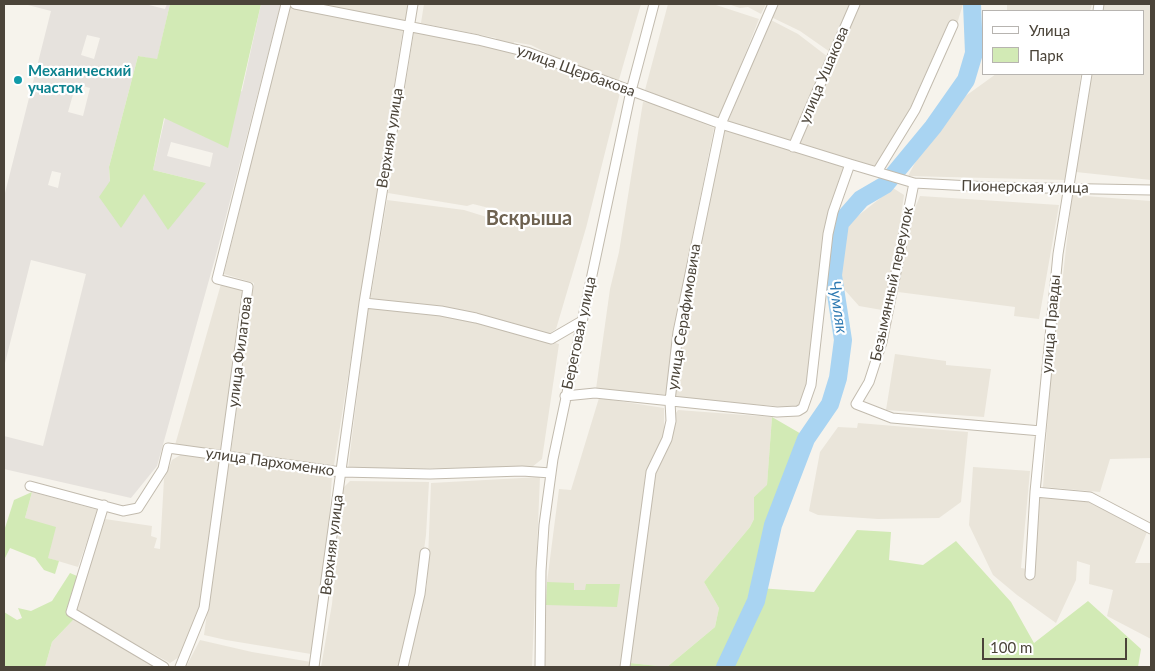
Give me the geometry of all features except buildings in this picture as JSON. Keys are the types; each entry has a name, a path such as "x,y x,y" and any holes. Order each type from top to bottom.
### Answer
{"street":[{"name":"улица Филатова","path":"180,667 204,608 248,287 217,279 286,4"},
{"name":"улица Щербакова","path":"294,4 408,28 478,40 526,52 721,124 877,172"},
{"name":"Верхняя улица","path":"314,667 364,303 413,4"},
{"name":"Береговая улица","path":"540,667 541,562 551,473 631,91 654,4"},
{"name":"улица Серафимовича","path":"625,667 651,472 667,439 671,421 670,401 678,332 721,124 773,4"},
{"name":"улица Ушакова","path":"792,147 854,4"},
{"path":"877,172 915,110 953,25"},
{"name":"улица Правды","path":"1030,575 1035,492 1058,254 1087,75"},
{"path":"566,396 575,397 584,393 777,412 803,408 811,385 828,234 833,212 850,164"},
{"name":"Пионерская улица","path":"877,172 914,183 1151,190"},
{"name":"Безымянный переулок","path":"914,183 882,342 869,382 856,404 892,418 1041,431"},
{"path":"364,303 441,311 476,318 551,339 582,321"},
{"name":"улица Пархоменко","path":"30,486 123,510 138,508 163,469 168,448 341,472 430,474 522,471 551,473"},
{"path":"1035,492 1090,497 1151,529"},
{"path":"104,506 71,612 164,667"},
{"path":"403,667 420,594 425,553"}],"shaded area":[{"path":"24,4 145,4 165,9 167,4 170,4 157,60 138,56 109,167 110,181 144,194 206,183 153,170 165,118 242,91 261,4 281,4 216,255 157,466 131,498 4,469 4,436 43,446 86,274 31,260 4,367 4,197 51,11","holes":["87,35 100,38 94,59 81,55","76,84 90,88 83,116 68,112","171,142 213,153 210,167 167,156","52,171 61,173 58,188 48,185"]},
{"path":"310,4 409,4 406,24"},
{"path":"424,4 641,4 618,83 571,65 531,45 514,42 513,46 498,42 496,38 421,23"},
{"path":"668,4 713,4 759,19 719,120 645,90"},
{"path":"728,4 766,4 761,14 748,7 740,8"},
{"path":"775,4 851,4 830,52 800,31 769,16"},
{"path":"859,4 963,4 957,24 949,21 903,124 876,168 799,144"},
{"path":"1007,4 1092,4 1090,10 1007,10"},
{"path":"1103,4 1151,4 1151,180 1076,172 1092,75 1145,75 1145,10 1102,10"},
{"path":"298,6 403,29 334,465 329,467 238,454 231,451 254,283 224,274 289,8"},
{"path":"769,19 798,34 828,57 790,143 728,122"},
{"path":"414,32 498,48 621,89 586,228 556,329 547,335 370,301 387,200 464,210 506,223 509,213 473,204 467,206 388,193"},
{"path":"995,75 1081,75 1066,180 908,176 931,133 960,100"},
{"path":"643,102 654,103 714,128 675,326 669,395 596,389 610,289 619,252"},
{"path":"724,129 844,167 827,229 806,392 800,408 674,398 679,343"},
{"path":"893,188 904,195 896,251 882,310 859,306 843,288 841,261 843,242 849,223"},
{"path":"1072,195 1151,201 1151,458 1110,459 1100,492 1043,487 1053,338 1061,293"},
{"path":"920,196 1059,205 1039,319 1014,316 1015,307 898,292 908,224"},
{"path":"221,284 243,289 223,452 175,445"},
{"path":"368,307 456,316 559,344 542,459 532,467 348,469"},
{"path":"895,354 946,361 946,365 991,369 984,417 886,410"},
{"path":"599,398 664,408 664,434 646,472 621,667 544,667 547,582 559,489 571,490"},
{"path":"678,410 772,417 767,486 754,497 754,519 750,527 704,582 719,608 715,627 667,667 630,663 655,471 671,442 673,417"},
{"path":"858,423 968,432 961,502 939,518 878,519 818,515 809,511 820,452 838,427 857,428"},
{"path":"182,454 221,459 204,604 179,657 170,663 76,611 105,519 152,526 151,536 157,538 154,548 160,549 164,479 172,460"},
{"path":"231,461 332,475 328,542 311,654 204,635 227,466"},
{"path":"973,467 1030,471 1021,568 1027,569 1027,579 1034,579 1039,496 1086,501 1147,532 1135,563 1151,563 1151,639 1107,616 1113,590 1089,584 1090,565 1077,561 1076,580 1056,623 993,575 969,525"},
{"path":"540,477 532,667 407,667 427,585 431,483"},
{"path":"350,481 429,482 426,535 418,594 400,667 321,667 332,604 343,488"},
{"path":"32,492 98,510 78,567 48,558 25,518"},
{"path":"74,619 154,667 45,667 52,642"},
{"path":"200,640 252,652 311,662 309,667 186,667"}],"green space":[{"path":"170,4 261,4 228,148 164,118 153,170 206,183 168,230 144,194 121,228 99,197 110,181 109,167 138,56 157,59"},
{"path":"772,417 803,435 787,486 775,513 777,515 759,588 814,592 857,530 891,532 889,560 923,565 956,541 1011,602 1034,643 1088,601 1141,649 1138,667 667,667 715,627 719,608 704,582 750,527 754,519 754,497 767,485"},
{"path":"32,492 25,518 56,527 48,558 59,561 55,574 44,570 35,558 10,548 4,560 4,531 14,500"},
{"path":"70,573 77,576 66,613 74,619 52,642 45,667 4,667 4,612 17,620 22,618 18,608 31,611 52,601"},
{"path":"547,582 574,583 574,590 585,590 586,584 620,584 617,607 546,605"},
{"path":"630,663 667,667 630,667"}],"waterway":[{"name":"Чумляк","path":"725,667 756,601 773,525 806,439 830,404 838,378 843,340 833,275 840,223 861,199 885,185 933,127 966,80 974,53 972,4"}],"place":[{"name":"Механический участок","path":"18,80"}],"district":[{"name":"Вскрыша","path":"529,219"}]}
